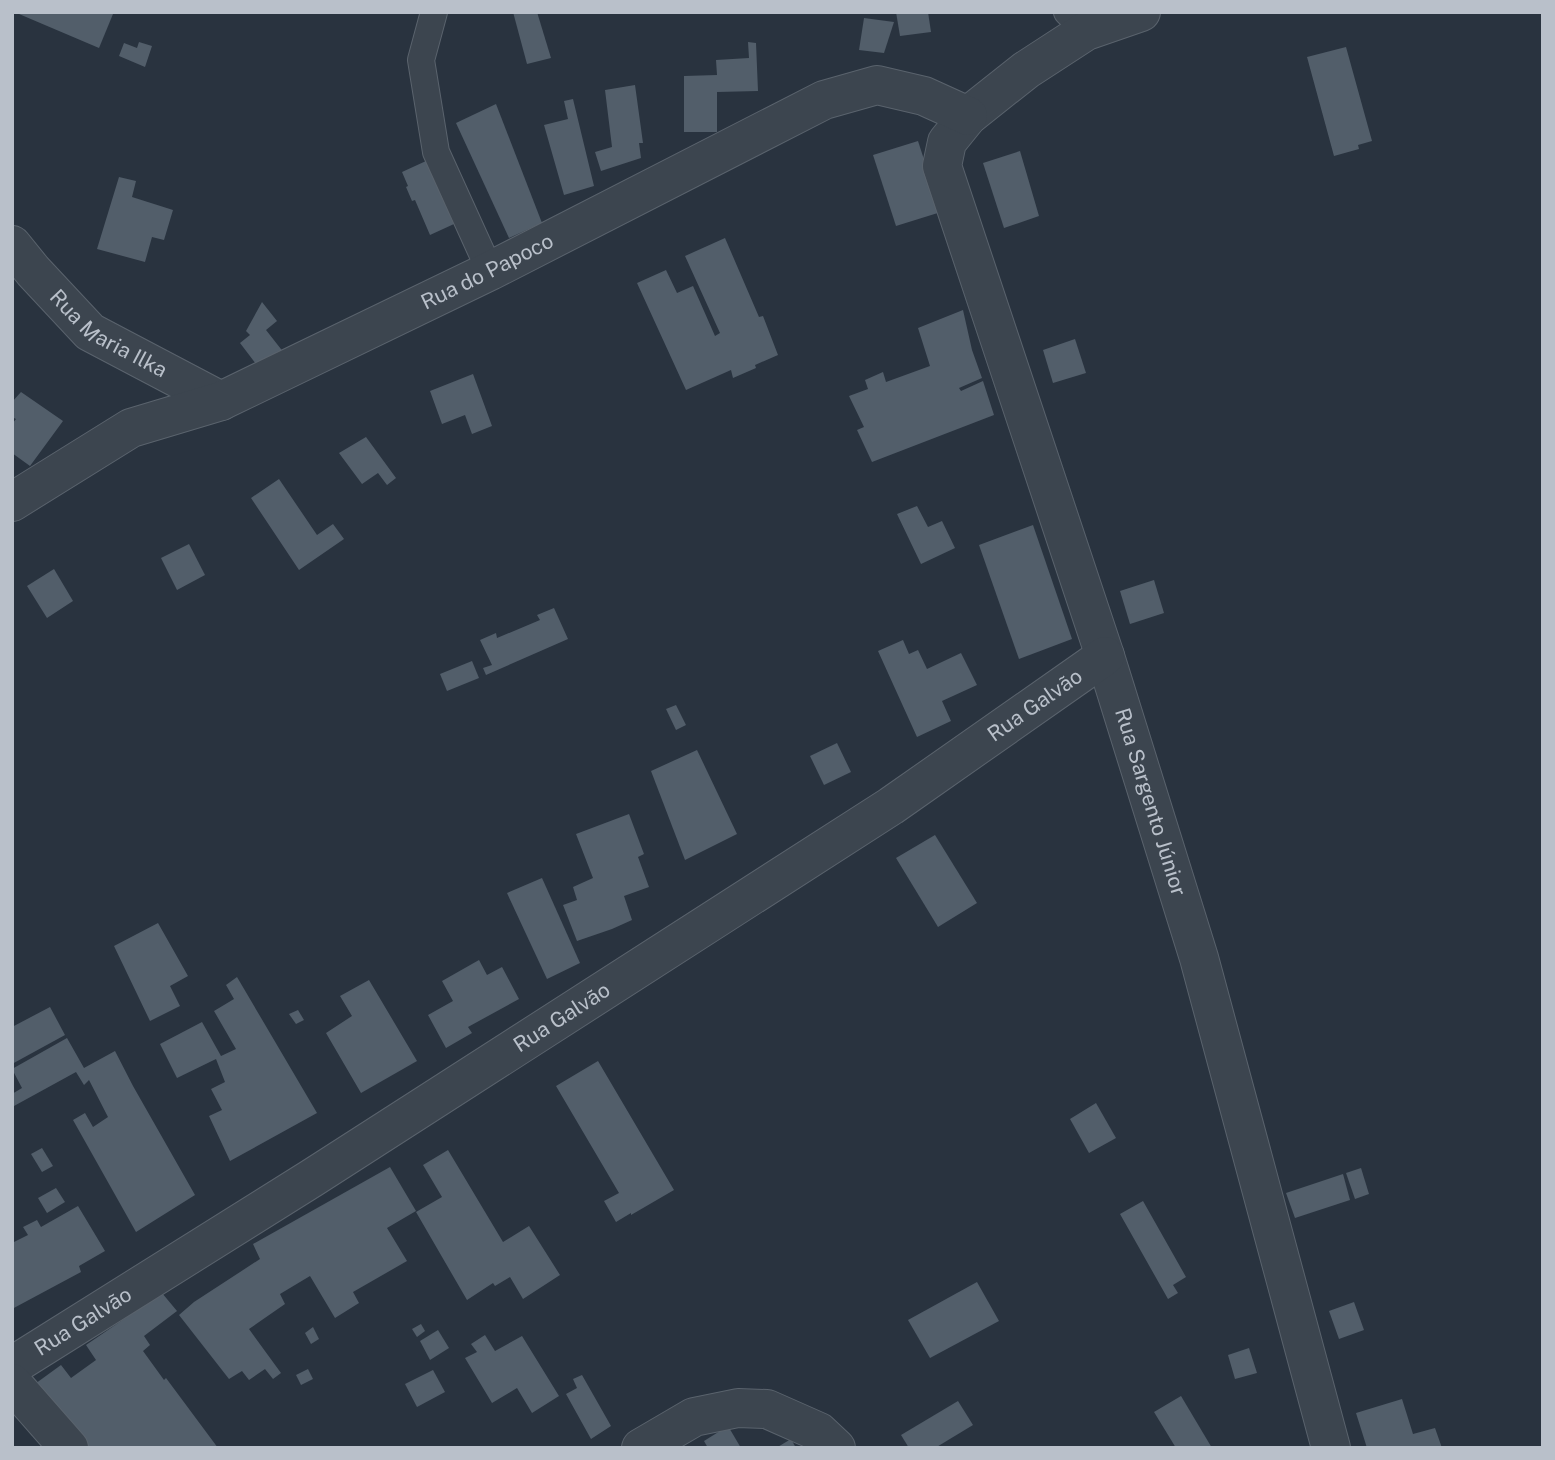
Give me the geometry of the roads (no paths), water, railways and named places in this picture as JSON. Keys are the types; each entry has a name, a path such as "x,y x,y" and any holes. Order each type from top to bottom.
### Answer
{"street":[{"path":"968,116 1026,70 1076,22 1141,12"},
{"name":"Rua do Papoco","path":"12,502 131,428 221,401 490,271 824,100 877,85 924,96 968,116"},
{"name":"Rua Sargento Júnior","path":"968,116 947,142 942,166 1105,656 1199,958 1331,1448"},
{"name":"Rua Maria Ilka","path":"12,245 90,332 221,401"},
{"name":"Rua Galvão","path":"12,1366 312,1178 868,821 1105,656"},
{"path":"12,1383 69,1448"},
{"path":"641,1448 694,1417 738,1408 767,1409 819,1432 836,1448"}],"lane":[{"path":"433,12 421,60 436,152 490,271"}]}
